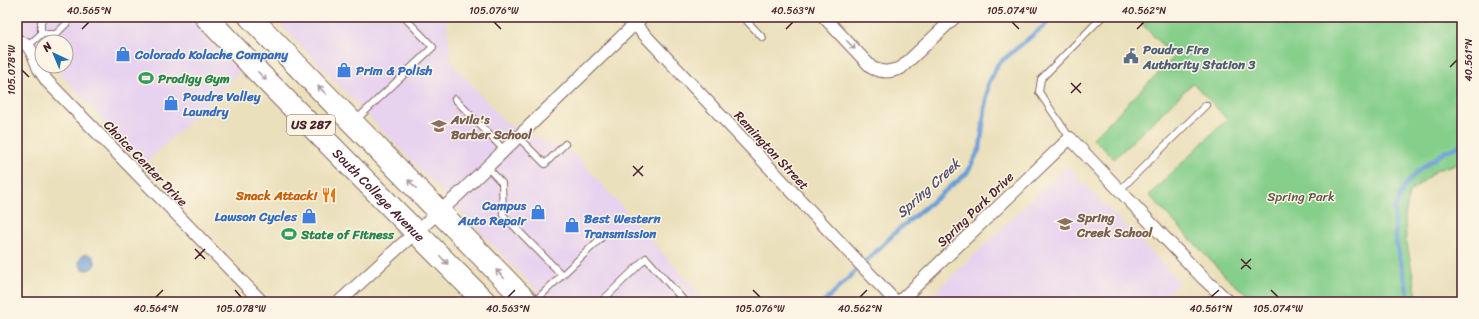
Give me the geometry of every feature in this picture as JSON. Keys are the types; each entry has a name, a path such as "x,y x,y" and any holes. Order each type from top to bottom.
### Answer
{"highway":[{"name":"South College Avenue","path":"206,17 257,71 485,302"},
{"name":"US 287","path":"250,17 527,302"}],"street":[{"path":"824,17 872,68 882,72 901,68 955,17"},
{"path":"339,302 487,167 635,19"},
{"name":"Remington Street","path":"635,19 842,246 896,302"},
{"path":"17,40 28,46"},
{"name":"Choice Center Drive","path":"28,46 39,69 47,81 262,302"},
{"path":"1070,138 1202,277 1228,302"},
{"name":"Spring Park Drive","path":"899,302 1070,138"}],"lane":[{"path":"41,34 41,21 45,17"},
{"path":"56,34 73,17"},
{"path":"353,123 433,47 404,17"},
{"path":"743,17 763,38"},
{"path":"1070,138 1039,92 1041,79 1102,17"},
{"path":"28,46 34,40"},
{"path":"455,99 504,150"},
{"path":"1120,190 1206,105"},
{"path":"518,137 544,164 565,144"},
{"path":"487,167 502,183 503,215 562,275"},
{"path":"534,302 601,238"},
{"path":"601,302 646,258 686,302"}],"shaded area":[{"path":"17,17 188,17 240,72 144,165 60,74 74,74 74,34 34,34 34,45 17,27"},
{"path":"273,17 446,17 452,63 506,123 577,156 706,302 548,302"},
{"name":"Spring Creek School","path":"1067,166 1180,282 1159,302 925,302"}],"green space":[{"name":"Spring Park","path":"1135,17 1462,17 1462,162 1437,170 1409,193 1405,217 1406,239 1418,302 1257,302 1229,280 1149,195 1227,119 1193,83 1114,159 1093,138 1174,57"}],"water":[{"path":"87,254 93,256 95,262 93,268 87,270 81,268 79,262 81,256"}],"waterway":[{"name":"Spring Creek","path":"824,302 899,229 967,173 980,148 988,85 998,64 1045,25 1052,17"},
{"path":"1410,302 1396,242 1394,210 1405,185 1419,170 1446,151 1462,145"}],"place":[{"name":"Colorado Kolache Company","path":"123,54"},
{"name":"Poudre Fire Authority Station 3","path":"1131,56"},
{"name":"Prim & Polish","path":"344,70"},
{"name":"Prodigy Gym","path":"146,78"},
{"name":"Poudre Valley Laundry","path":"171,103"},
{"name":"Avila's Barber School","path":"439,126"},
{"name":"Snack Attack!","path":"329,195"},
{"name":"Campus Auto Repair","path":"538,212"},
{"name":"Lawson Cycles","path":"309,216"},
{"name":"Spring Creek School","path":"1065,224"},
{"name":"Best Western Transmission","path":"572,225"},
{"name":"State of Fitness","path":"289,234"}]}
